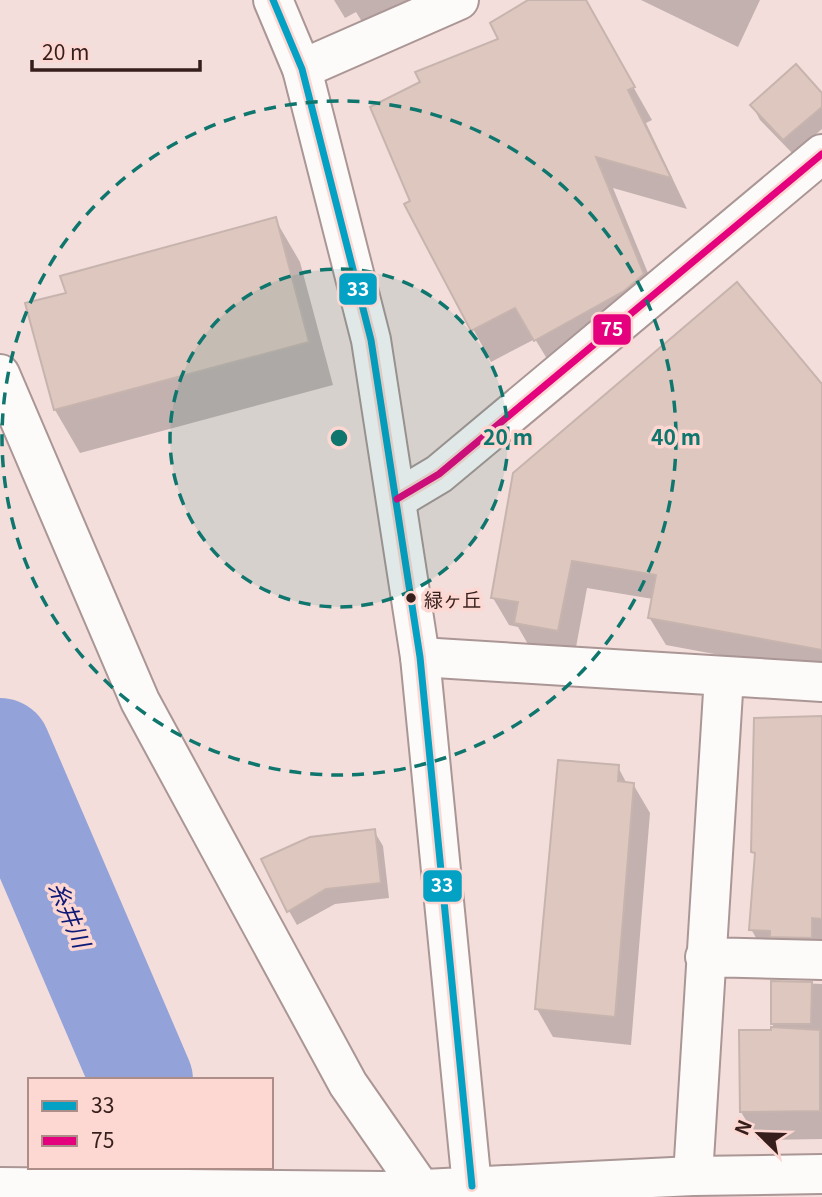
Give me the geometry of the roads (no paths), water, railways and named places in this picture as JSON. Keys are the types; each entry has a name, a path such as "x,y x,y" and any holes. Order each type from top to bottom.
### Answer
{"street":[{"path":"272,0 302,69 371,340 420,657 472,1186"},
{"path":"302,69 459,0"},
{"path":"397,499 439,474 822,154"},
{"path":"0,374 141,701 348,1084 421,1189"},
{"path":"420,657 822,682"},
{"path":"693,1176 724,676"},
{"path":"705,957 822,960"},
{"path":"0,1187 383,1191 693,1176 822,1174"}],"waterway":[{"name":"糸井川","path":"0,749 141,1078"}],"place":[{"name":"緑ヶ丘","path":"411,598"}]}
